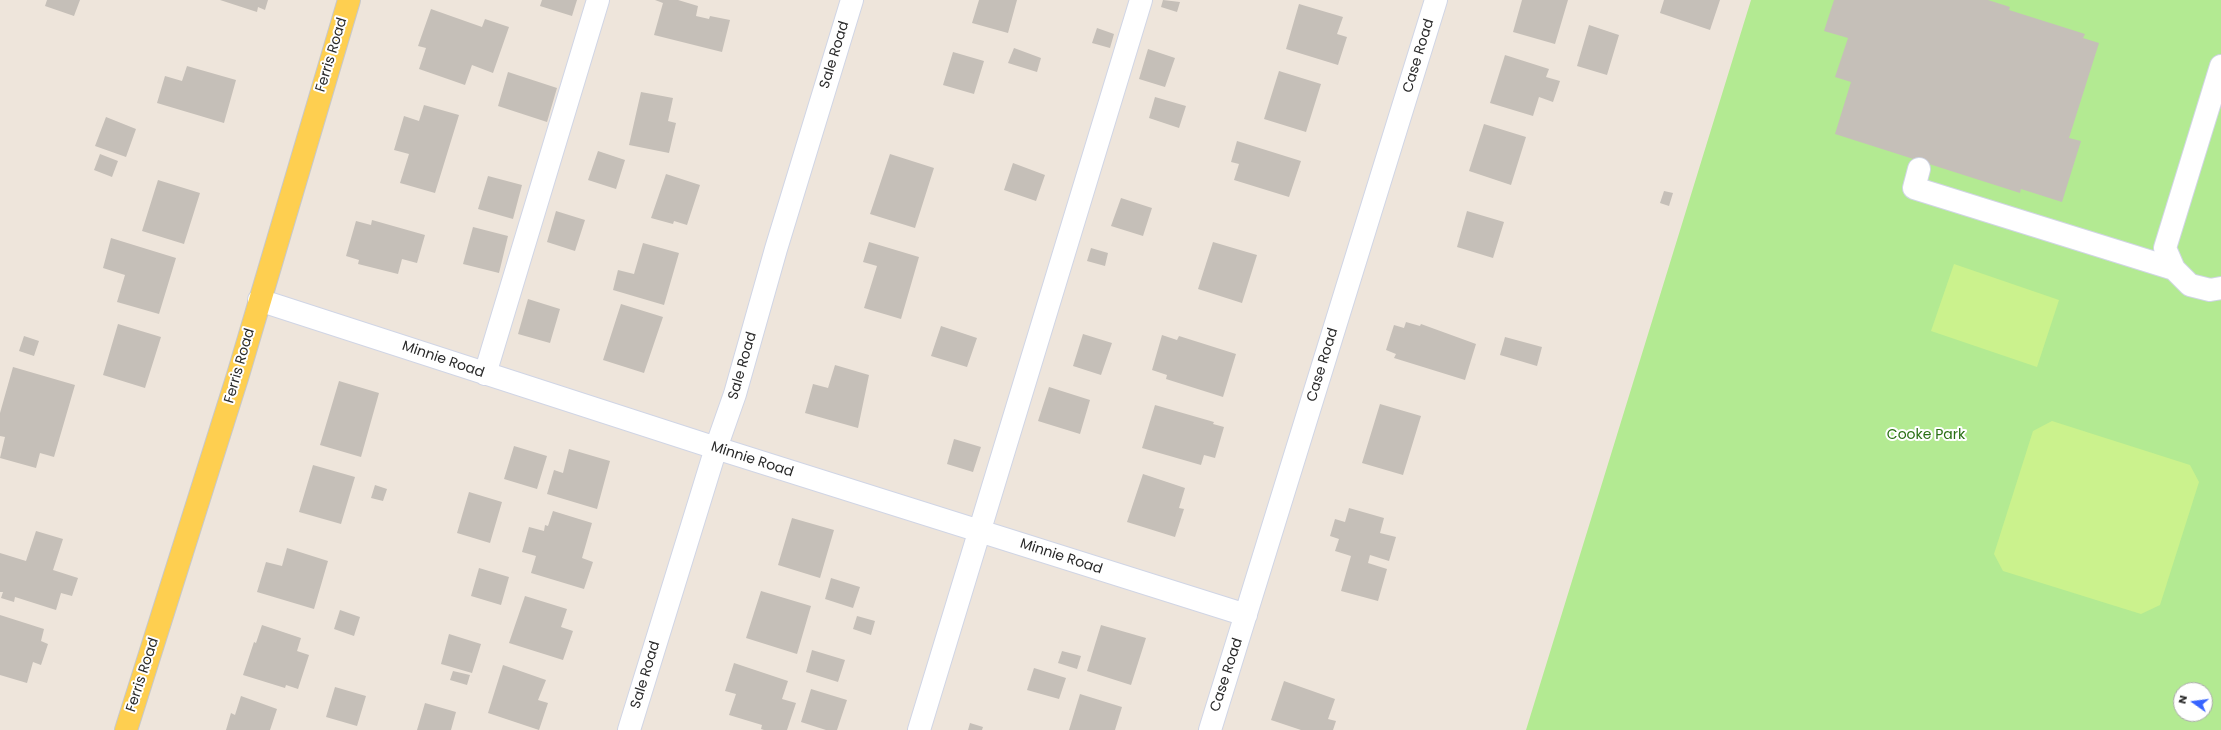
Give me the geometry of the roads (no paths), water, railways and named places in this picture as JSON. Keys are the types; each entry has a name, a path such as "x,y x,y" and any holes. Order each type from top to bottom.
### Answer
{"main road":[{"name":"Ferris Road","path":"126,730 238,375 349,0"}],"street":[{"path":"485,374 598,0"},
{"name":"Sale Road","path":"629,730 716,448 735,394 776,249 852,0"},
{"path":"919,730 1141,0"},
{"name":"Case Road","path":"1210,730 1436,0"},
{"path":"2221,66 2165,248 2174,269 2190,285 2210,290 2221,288"},
{"path":"1919,169 1914,188 2174,269"},
{"name":"Minnie Road","path":"259,300 716,448 1246,615"}],"park label":[{"name":"Cooke Park","path":"1926,435"}]}
